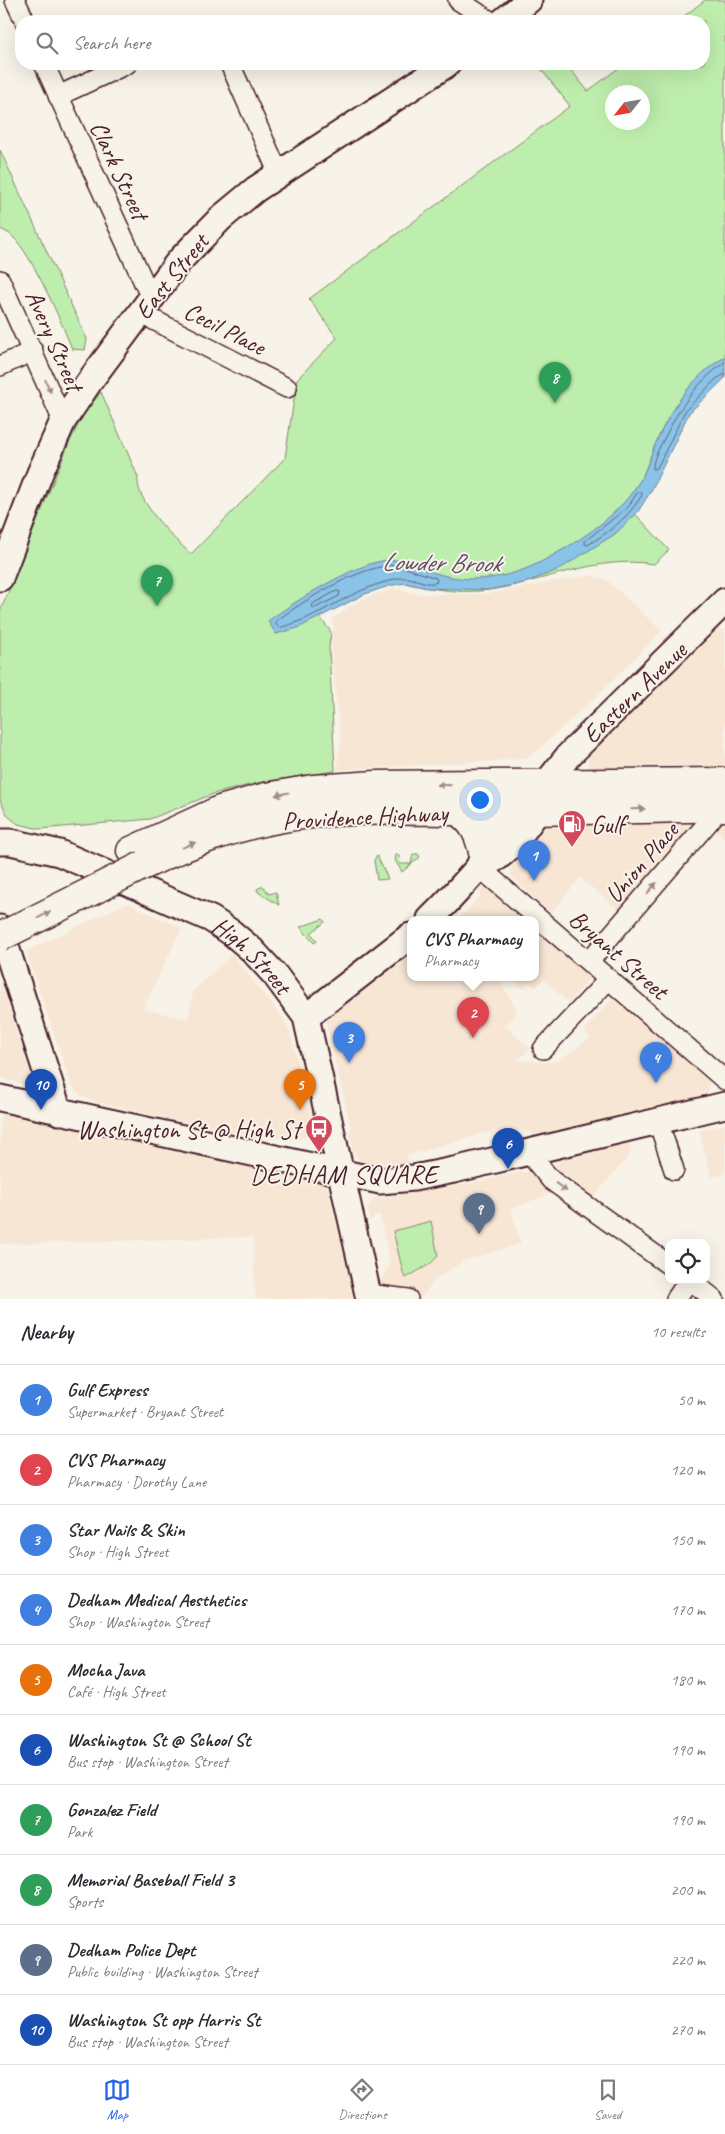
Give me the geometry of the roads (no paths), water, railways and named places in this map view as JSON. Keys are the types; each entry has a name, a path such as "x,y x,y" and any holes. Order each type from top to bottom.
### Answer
{"highway":[{"path":"532,802 725,782"},
{"name":"Providence Highway","path":"0,937 138,858 209,814 247,802 292,792 376,785 532,802 718,813"},
{"name":"Providence Highway","path":"0,916 138,858 282,818 346,811 457,811 532,802"},
{"path":"457,811 465,816 476,829 481,860"}],"main road":[{"path":"510,15 529,0"},
{"name":"East Street","path":"0,578 40,473 64,421 92,378 146,305 206,231 236,204 279,174 438,70"},
{"name":"Eastern Avenue","path":"433,916 458,892 481,860 489,840 532,802 568,756 724,603"},
{"name":"High Street","path":"0,842 11,842 59,852 211,919 252,950 276,975 306,1017 343,1174 369,1296"},
{"path":"0,928 59,1112"},
{"path":"306,1017 407,938"},
{"path":"0,1098 380,1181 414,1178 725,1104"}],"street":[{"path":"15,0 22,15"},
{"path":"458,0 481,15"},
{"name":"Clark Street","path":"47,70 146,305"},
{"path":"58,96 114,70"},
{"path":"233,70 279,174"},
{"name":"Avery Street","path":"0,280 64,421"},
{"name":"Cecil Place","path":"146,305 287,388"},
{"path":"0,366 33,352"},
{"name":"Union Place","path":"589,961 718,813"},
{"name":"Bryant Street","path":"481,860 589,961 725,1080"},
{"path":"543,1049 609,978"},
{"path":"658,1121 674,1170"},
{"path":"528,1152 551,1180 665,1262"},
{"path":"676,1299 686,1284"},
{"path":"694,1284 713,1299"},
{"path":"369,1296 408,1299"}],"water":[{"path":"725,357 725,378 689,413 651,491 637,513 615,534 558,570 524,583 488,590 427,588 405,583 389,586 365,594 298,628 276,634 268,621 330,582 367,565 383,561 401,561 450,577 479,579 507,575 535,565 561,551 588,534 612,514 633,492 645,471 660,434 682,396 702,374"}],"place":[{"name":"Memorial Baseball Field 3","path":"555,403"},
{"name":"Gonzalez Field","path":"157,606"},
{"name":"Gulf","path":"572,848"},
{"name":"Gulf Express","path":"534,881"},
{"name":"CVS Pharmacy","path":"473,1038"},
{"name":"Star Nails & Skin","path":"349,1063"},
{"name":"Dedham Medical Aesthetics","path":"656,1083"},
{"name":"Washington St opp Harris St","path":"41,1110"},
{"name":"Mocha Java","path":"300,1110"},
{"name":"Washington St @ High St","path":"319,1153"},
{"name":"Washington St @ School St","path":"508,1169"},
{"name":"Dedham Police Dept","path":"479,1234"}],"district":[{"name":"DEDHAM SQUARE","path":"344,1174"}],"water label":[{"name":"Lowder Brook","path":"441,562"}]}
